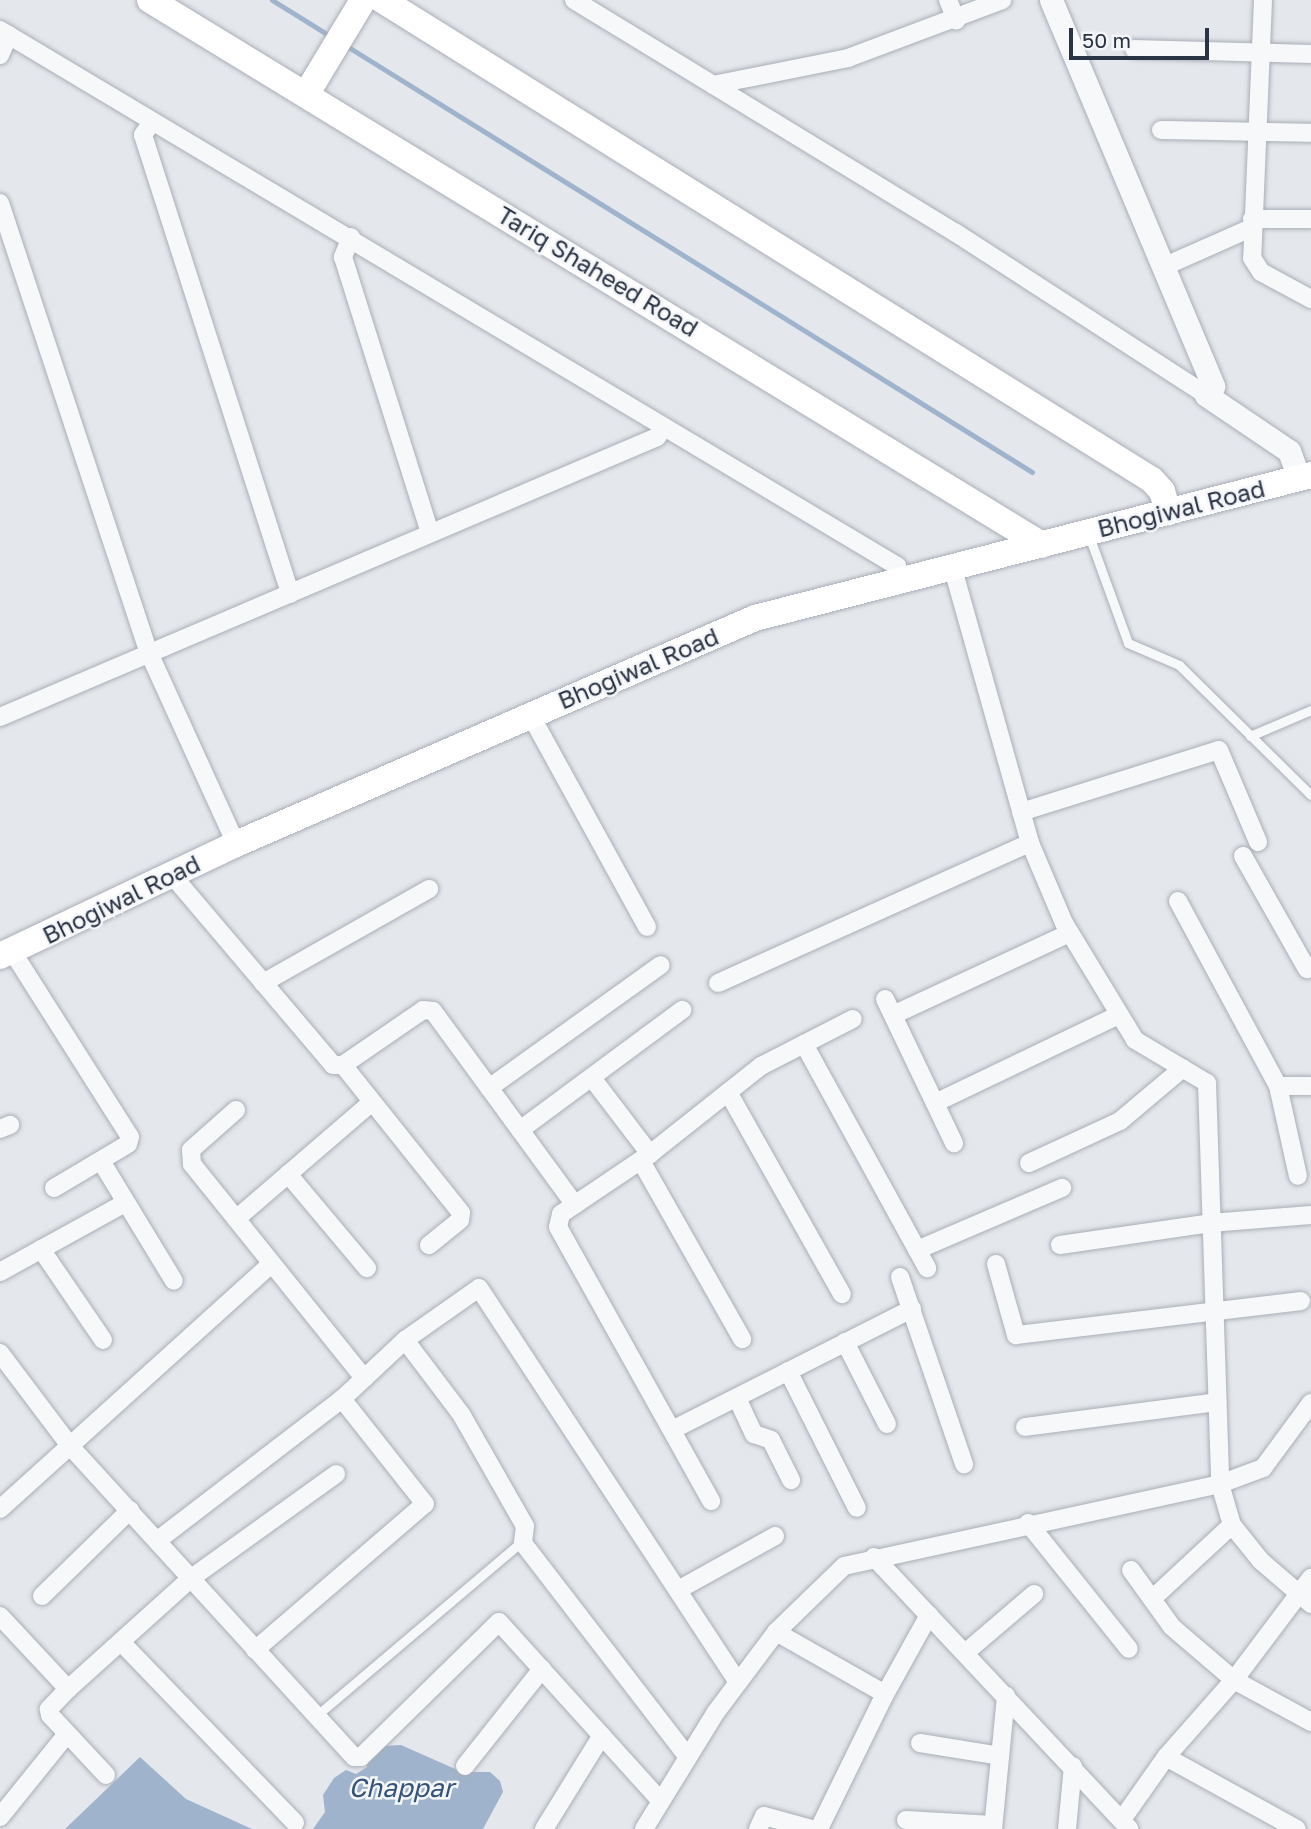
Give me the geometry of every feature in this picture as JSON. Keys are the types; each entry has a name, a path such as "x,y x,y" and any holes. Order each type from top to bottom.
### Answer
{"main road":[{"name":"Tariq Shaheed Road","path":"150,0 307,93 1042,545"},
{"path":"307,93 363,0"},
{"path":"382,0 1152,480 1162,491 1168,512"},
{"name":"Bhogiwal Road","path":"6,953 236,844 755,618 1305,476"}],"street":[{"path":"948,0 956,20"},
{"path":"713,85 848,58 956,20 1002,0"},
{"path":"1051,0 1213,386 1206,395"},
{"path":"1263,0 1252,258 1261,272 1311,299"},
{"path":"585,3 713,85 956,233 1206,395 1289,451 1305,476"},
{"path":"0,54 4,33 351,237 897,566 902,581"},
{"path":"1134,49 1311,54"},
{"path":"152,122 143,135 290,594"},
{"path":"1161,130 1311,133"},
{"path":"0,203 3,224 149,653 236,844"},
{"path":"1163,267 1252,224 1311,219"},
{"path":"351,237 343,257 430,533"},
{"path":"0,717 657,437 664,427"},
{"path":"953,569 1030,843 1070,933 1135,1040 1207,1083 1211,1311 1220,1484 1232,1525 1304,1601"},
{"path":"530,714 647,926"},
{"path":"1021,812 1219,750 1258,842"},
{"path":"718,983 1030,843"},
{"path":"1243,856 1310,970"},
{"path":"172,875 333,1065 343,1065 428,1009 575,1205"},
{"path":"263,982 429,890"},
{"path":"1178,901 1278,1086 1298,1177"},
{"path":"954,1143 889,1007 1070,933"},
{"path":"6,953 126,1127 128,1143 54,1188"},
{"path":"489,1088 661,965"},
{"path":"520,1130 682,1010"},
{"path":"935,1103 1119,1015"},
{"path":"711,1501 558,1227 561,1214 645,1157 761,1066 853,1019"},
{"path":"804,1044 927,1268"},
{"path":"343,1065 461,1213 460,1220 429,1245"},
{"path":"1029,1163 1119,1121 1183,1068"},
{"path":"592,1077 645,1157 742,1339"},
{"path":"1278,1086 1311,1086"},
{"path":"729,1092 842,1294"},
{"path":"236,1219 372,1102"},
{"path":"236,1110 189,1157 271,1264 365,1378"},
{"path":"101,1161 174,1281"},
{"path":"288,1174 367,1268"},
{"path":"917,1250 1062,1188"},
{"path":"0,1272 125,1203"},
{"path":"1060,1245 1210,1223 1311,1216"},
{"path":"41,1250 103,1340"},
{"path":"0,1509 271,1264"},
{"path":"996,1264 1016,1335 1301,1301"},
{"path":"900,1277 964,1464"},
{"path":"158,1540 341,1399 405,1340 473,1289 484,1290 738,1683"},
{"path":"671,1430 912,1309"},
{"path":"405,1340 461,1414 526,1526 522,1541 688,1757"},
{"path":"845,1342 887,1424"},
{"path":"0,1353 70,1446 354,1757 361,1757 499,1622 661,1801"},
{"path":"788,1371 857,1508"},
{"path":"737,1398 754,1434 771,1440 791,1480"},
{"path":"255,1650 425,1504 341,1399"},
{"path":"1025,1427 1217,1402"},
{"path":"644,1829 688,1757 776,1632 844,1566 1028,1523 1220,1484 1263,1468 1311,1403"},
{"path":"106,1775 49,1712 68,1689 190,1578 336,1474"},
{"path":"42,1596 130,1510"},
{"path":"1028,1523 1129,1649"},
{"path":"1152,1599 1232,1525"},
{"path":"678,1590 775,1536"},
{"path":"874,1558 1126,1823 1166,1757 1304,1601 1311,1578"},
{"path":"1131,1570 1172,1627 1234,1680 1311,1722"},
{"path":"965,1653 1034,1594"},
{"path":"819,1829 883,1698 929,1615"},
{"path":"0,1616 68,1689"},
{"path":"776,1632 885,1694 883,1698"},
{"path":"121,1642 295,1823"},
{"path":"466,1766 542,1669"},
{"path":"906,1820 993,1827 1006,1696"},
{"path":"0,1817 67,1734"},
{"path":"544,1829 601,1735"},
{"path":"920,1743 1000,1756"},
{"path":"1166,1757 1297,1829"},
{"path":"1067,1829 1073,1766"},
{"path":"758,1829 764,1816 812,1829"}],"lane":[{"path":"1088,532 1128,643 1179,665 1311,795"},
{"path":"1250,736 1311,710"},
{"path":"315,1717 522,1541"}],"water":[{"name":"Chappar","path":"401,1745 462,1772 490,1772 500,1781 503,1792 483,1829 313,1829 325,1812 323,1795 334,1778 346,1770 356,1774 367,1767 367,1761 382,1746"},
{"path":"140,1757 186,1799 252,1829 65,1829"}],"waterway":[{"path":"272,0 330,36"},
{"path":"345,45 1032,472"}]}
